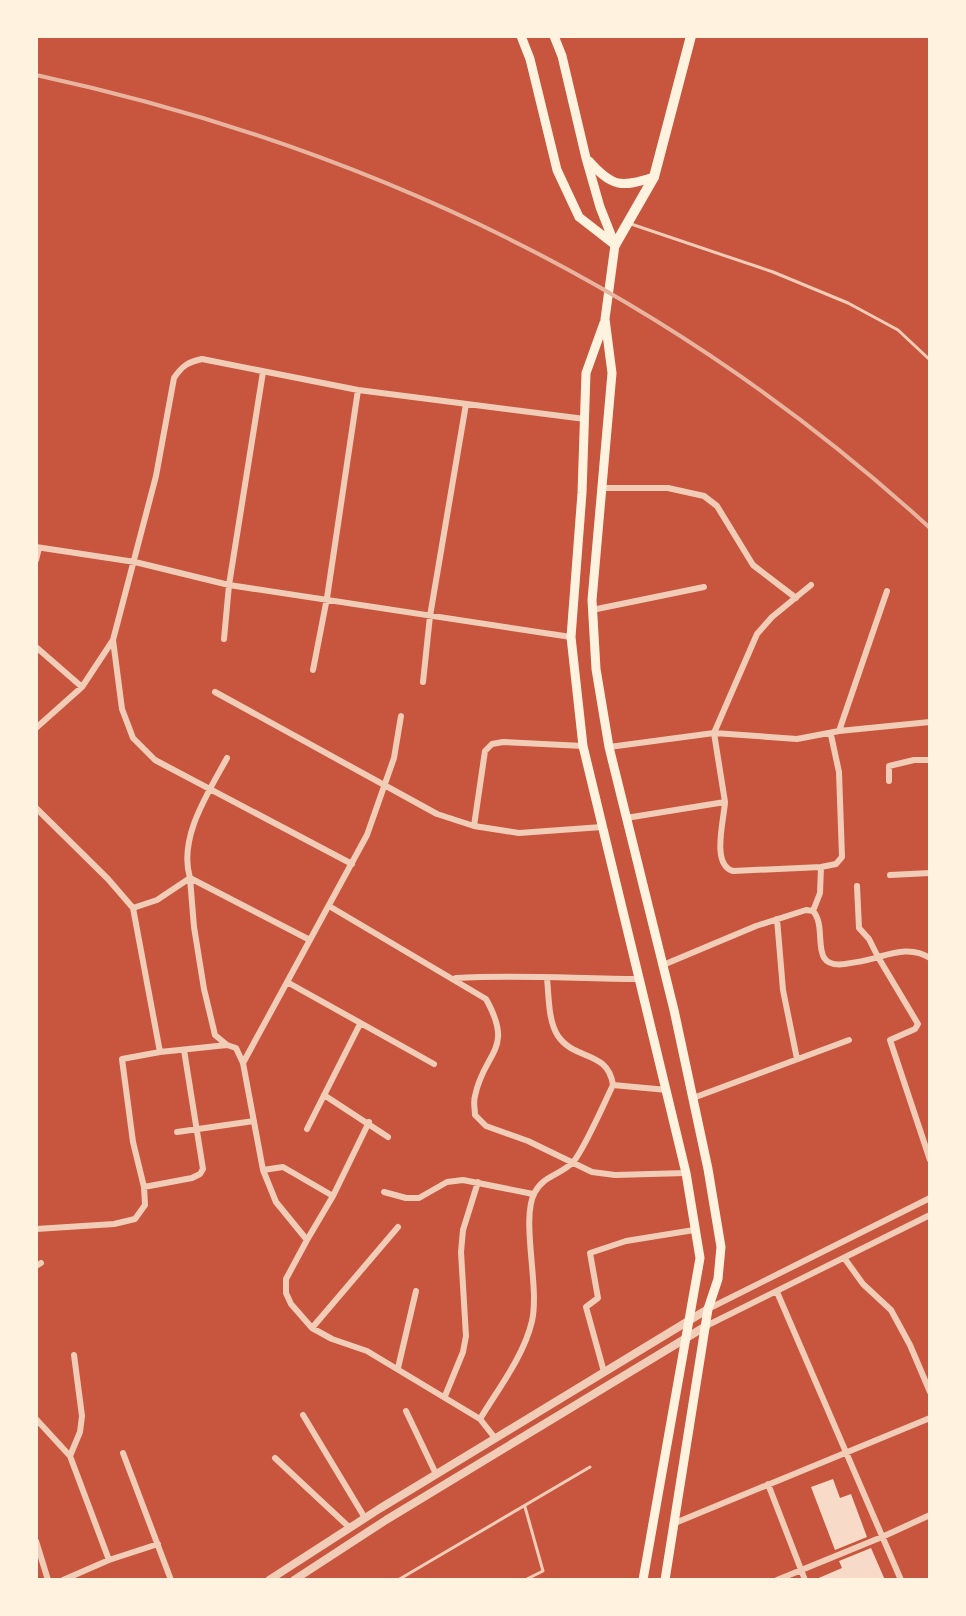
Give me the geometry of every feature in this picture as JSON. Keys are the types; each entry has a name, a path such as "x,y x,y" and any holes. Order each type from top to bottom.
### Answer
{"main road":[{"path":"521,36 530,59 557,170 579,217 615,245"},
{"path":"554,36 562,56 600,207 615,245"},
{"path":"643,1580 700,1258 686,1173 583,746 571,637 582,493 586,373 605,319 615,245 654,177 691,36"},
{"path":"586,158 613,183 633,184 654,177"},
{"path":"605,319 612,373 592,610 596,669 609,747 693,1098 721,1247 718,1279 708,1309 665,1580"}],"street":[{"path":"36,728 82,687 113,640 156,476 174,378 189,361 202,359 358,390 585,419"},
{"path":"224,639 229,585 263,372"},
{"path":"313,670 358,390"},
{"path":"423,682 430,616 466,404"},
{"path":"603,488 668,488 704,496 717,506 753,565 796,598"},
{"path":"36,560 37,547 135,562 229,585 571,637"},
{"path":"811,585 772,617 757,634 714,733 725,802 720,843 722,864 726,869 821,867 836,864 842,857 835,733 887,591"},
{"path":"592,610 704,587"},
{"path":"113,640 122,709 133,738 155,760 352,864"},
{"path":"36,647 82,687"},
{"path":"215,692 437,814 474,826 519,833 602,827"},
{"path":"243,1063 374,820 394,758 401,716"},
{"path":"609,747 714,733 797,739 930,722"},
{"path":"474,826 485,751 492,744 583,746"},
{"path":"227,758 211,787 187,845 185,862 190,878 204,989 215,1035 236,1048 243,1063 263,1170 276,1202 307,1240"},
{"path":"889,781 889,766 930,760"},
{"path":"626,818 725,802"},
{"path":"36,808 133,908 160,1052"},
{"path":"813,911 820,893 821,867"},
{"path":"890,875 930,873"},
{"path":"133,908 157,900 190,878"},
{"path":"190,878 310,940"},
{"path":"857,886 859,928 869,939 918,1024 915,1029 890,1040 930,1160"},
{"path":"329,906 486,999 496,1017 499,1033 498,1048 475,1096 475,1115 486,1126 528,1141 592,1172 615,1175 686,1173"},
{"path":"663,965 734,934 806,910 818,916 822,955 828,963 836,965 906,951 916,951 930,958"},
{"path":"777,919 784,1001 797,1059"},
{"path":"454,978 513,975 547,979 640,979"},
{"path":"480,1419 522,1347 532,1320 535,1288 530,1220 533,1194 546,1177 572,1163 613,1085 611,1072 604,1063 575,1051 558,1036 552,1019 547,979"},
{"path":"287,982 434,1064"},
{"path":"307,1129 360,1024"},
{"path":"693,1098 849,1040"},
{"path":"36,1229 114,1224 135,1219 145,1205 122,1059 227,1045"},
{"path":"144,1187 200,1174 203,1163 184,1050"},
{"path":"613,1085 667,1090"},
{"path":"324,1095 388,1137"},
{"path":"177,1132 254,1121"},
{"path":"369,1122 333,1196 286,1279 286,1293 291,1304 312,1328 332,1339 367,1351 445,1396 480,1419 495,1438"},
{"path":"263,1170 283,1167 333,1196"},
{"path":"384,1192 419,1198 447,1182 463,1180 533,1194"},
{"path":"445,1396 463,1352 466,1336 461,1252 463,1230 478,1182"},
{"path":"269,1580 436,1474 708,1309 930,1198"},
{"path":"294,1580 706,1326 930,1215"},
{"path":"312,1328 398,1227"},
{"path":"604,1372 586,1307 598,1298 590,1253 626,1241 694,1230"},
{"path":"845,1259 863,1284 891,1310 930,1392"},
{"path":"398,1368 416,1291"},
{"path":"777,1292 901,1580"},
{"path":"70,1456 80,1432 82,1416 74,1355"},
{"path":"406,1411 436,1474"},
{"path":"303,1415 365,1518"},
{"path":"675,1523 930,1418"},
{"path":"36,1419 70,1456 109,1560"},
{"path":"123,1453 171,1580"},
{"path":"275,1458 350,1528"},
{"path":"768,1484 805,1580"},
{"path":"777,1580 930,1515"},
{"path":"36,1541 48,1580"},
{"path":"63,1580 82,1576 109,1560 158,1544"}],"lane":[{"path":"628,223 773,272 848,303 898,330 930,360"},
{"path":"398,1580 590,1467"},
{"path":"525,1507 543,1571 525,1580"}],"building":[{"path":"833,1479 840,1498 851,1494 867,1537 835,1550 811,1487"},
{"path":"871,1548 885,1580 814,1580 842,1568 839,1561"}],"railway":[{"path":"36,75 161,106 282,144 400,189 514,241 624,301 730,369 832,444 930,528"}]}
